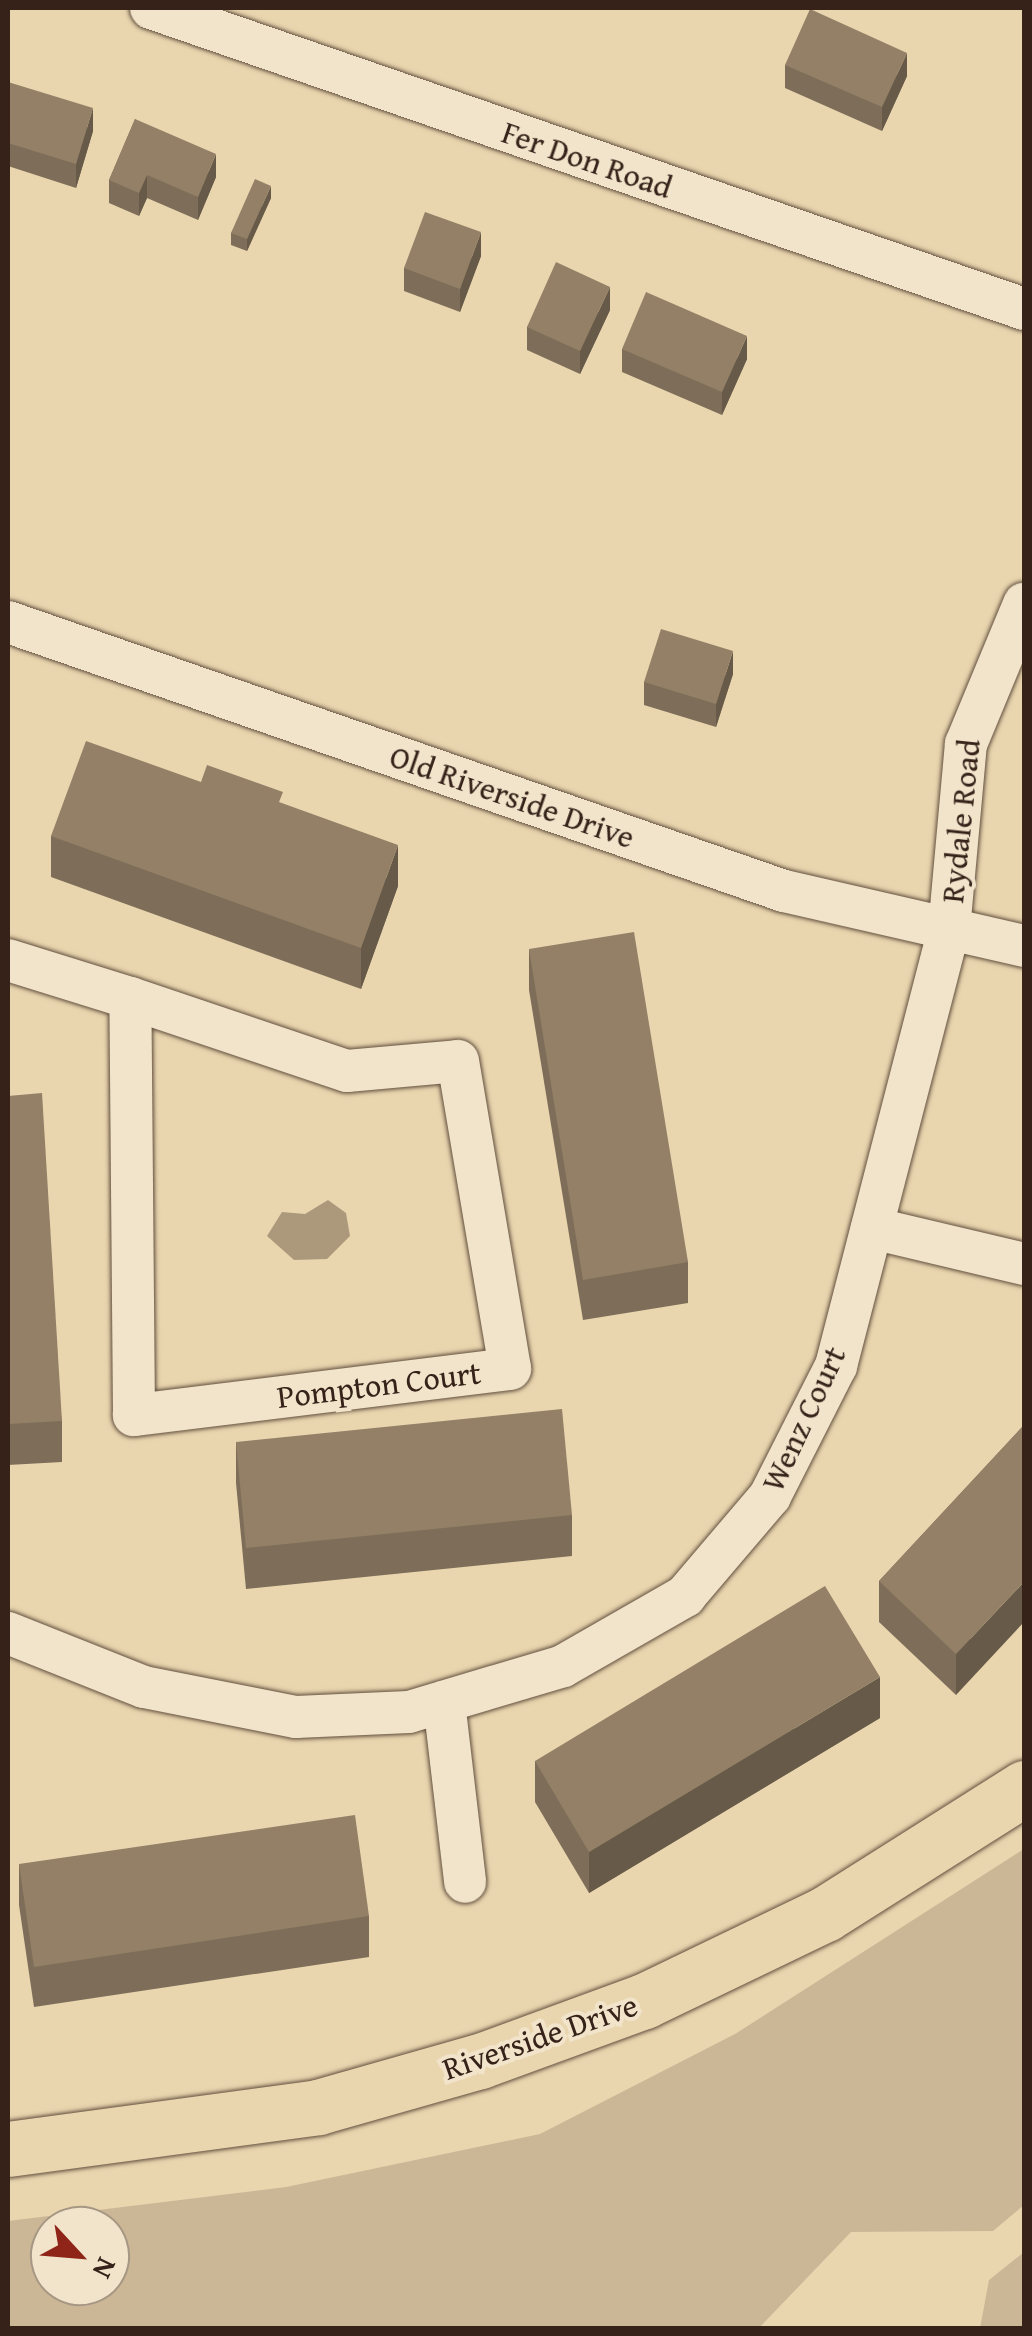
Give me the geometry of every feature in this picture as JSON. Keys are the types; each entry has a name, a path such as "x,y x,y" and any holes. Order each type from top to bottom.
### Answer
{"main road":[{"name":"Riverside Drive","path":"8,2149 318,2107 480,2061 644,2002 825,1914 1024,1788"}],"street":[{"name":"Fer Don Road","path":"150,8 1024,309"},
{"name":"Rydale Road","path":"948,930 966,744 1024,604"},
{"name":"Old Riverside Drive","path":"8,622 784,891 1024,946"},
{"name":"Wenz Court","path":"8,1633 144,1687 296,1718 409,1712 564,1666 685,1596 770,1496 836,1366 948,930"},
{"name":"Pompton Court","path":"8,960 130,998 347,1071 458,1061 510,1369 134,1415 130,998"},
{"path":"872,1228 1024,1264"},
{"path":"444,1702 465,1882"}],"shaded area":[{"path":"328,1200 346,1213 350,1236 327,1259 294,1260 267,1236 282,1212 305,1214"},
{"path":"1024,1849 1024,2205 993,2231 851,2232 759,2328 8,2328 8,2221 30,2218 30,2306 130,2306 130,2206 286,2187 540,2134 735,2034"},
{"path":"1024,2252 1024,2326 980,2328 989,2280"}],"building":[{"path":"810,9 907,53 882,107 785,65"},
{"path":"8,82 93,108 76,164 8,143"},
{"path":"135,119 216,154 198,197 147,175 139,193 109,180"},
{"path":"255,179 271,186 247,239 231,233"},
{"path":"425,212 481,232 460,289 404,268"},
{"path":"556,262 610,287 580,351 527,327"},
{"path":"646,292 747,336 722,392 622,349"},
{"path":"661,629 733,651 716,704 644,682"},
{"path":"86,741 201,782 207,765 283,792 279,802 398,845 361,948 51,836"},
{"path":"634,932 688,1262 583,1280 529,949"},
{"path":"42,1093 62,1421 8,1424 8,1096"},
{"path":"562,1409 572,1515 246,1548 236,1442"},
{"path":"1024,1425 1024,1582 956,1654 879,1581"},
{"path":"825,1586 880,1677 589,1852 535,1761"},
{"path":"355,1815 369,1916 34,1967 19,1864"}]}
